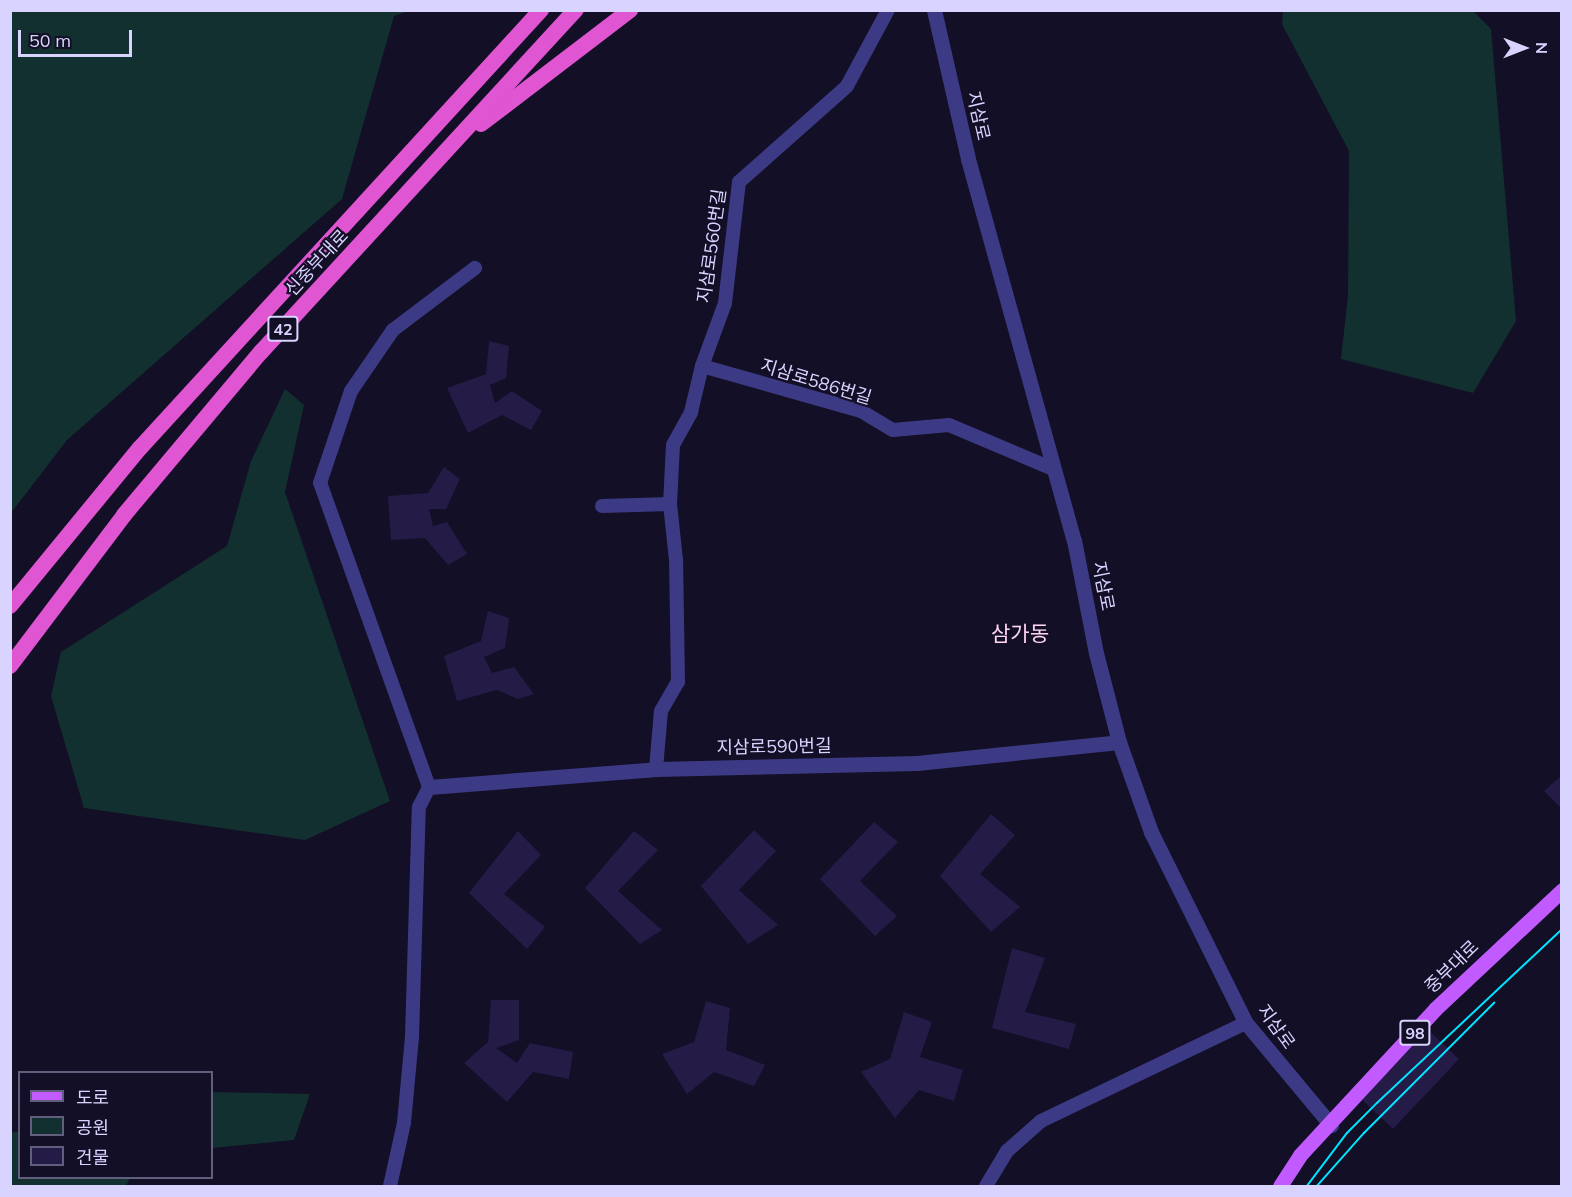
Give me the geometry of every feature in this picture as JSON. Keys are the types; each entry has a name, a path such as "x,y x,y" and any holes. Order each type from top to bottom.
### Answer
{"highway":[{"name":"신중부대로","path":"10,606 156,430 541,10"},
{"name":"신중부대로","path":"10,666 124,515 261,352 576,10"},
{"path":"445,153 630,10"}],"main road":[{"name":"중부대로","path":"1280,1186 1300,1155 1331,1125 1436,1009 1562,890"}],"street":[{"name":"지삼로560번길","path":"656,770 661,711 678,682 676,560 670,504 673,445 691,412 702,366 725,303 739,182 847,87 888,10"},
{"name":"지삼로","path":"934,10 968,159 1018,328 1053,469 1074,540 1096,653 1119,742 1151,832 1246,1023 1331,1125"},
{"path":"390,1186 404,1123 412,1037 419,807 429,787 320,483 351,391 393,330 475,268"},
{"name":"지삼로586번길","path":"702,366 861,411 893,430 949,425 1053,469"},
{"path":"602,506 670,504"},
{"name":"지삼로590번길","path":"429,787 656,770 917,763 1119,742"},
{"path":"986,1186 1007,1151 1041,1121 1246,1023"}],"green space":[{"path":"11,10 408,11 394,16 342,199 67,440 11,513"},
{"path":"1472,10 1491,29 1516,321 1473,393 1341,359 1348,295 1349,151 1282,24 1283,11"},
{"path":"285,389 304,405 285,492 390,801 305,840 84,808 51,696 61,652 227,546 251,461"},
{"path":"213,1092 310,1094 294,1140 213,1148"},
{"path":"18,1131 18,1179 130,1179 126,1186 11,1186 11,1133"}],"building":[{"path":"489,341 509,346 506,378 490,385 495,403 512,391 542,411 531,430 502,415 468,433 447,388 486,374"},
{"path":"444,467 460,479 446,509 429,509 433,526 447,522 467,554 448,565 425,538 391,540 388,496 428,493"},
{"path":"488,611 509,618 505,648 484,657 492,673 514,667 534,694 518,699 497,690 457,701 444,656 481,641"},
{"path":"1562,775 1562,809 1544,791"},
{"path":"991,814 1015,835 980,874 1020,907 991,932 940,876"},
{"path":"874,822 898,842 860,881 897,916 875,936 820,879"},
{"path":"754,830 776,851 739,890 778,925 748,944 701,886"},
{"path":"518,831 541,855 504,894 545,927 527,949 469,893"},
{"path":"634,831 658,850 618,891 662,930 640,944 585,888"},
{"path":"1012,948 1045,958 1025,1012 1076,1024 1069,1049 992,1028"},
{"path":"491,1000 519,1000 519,1040 496,1048 517,1063 530,1043 573,1052 569,1079 533,1072 507,1102 464,1063 488,1042"},
{"path":"706,1001 730,1008 726,1050 765,1065 754,1086 714,1072 687,1094 662,1054 694,1042"},
{"path":"904,1012 932,1022 920,1057 963,1070 954,1101 919,1090 895,1118 861,1072 890,1059"},
{"path":"1422,1024 1459,1059 1393,1129 1356,1094"}],"tram line":[{"path":"1307,1186 1347,1133 1562,929"},
{"path":"1317,1186 1364,1133 1494,1003"}],"district":[{"name":"삼가동","path":"1020,633"}]}
